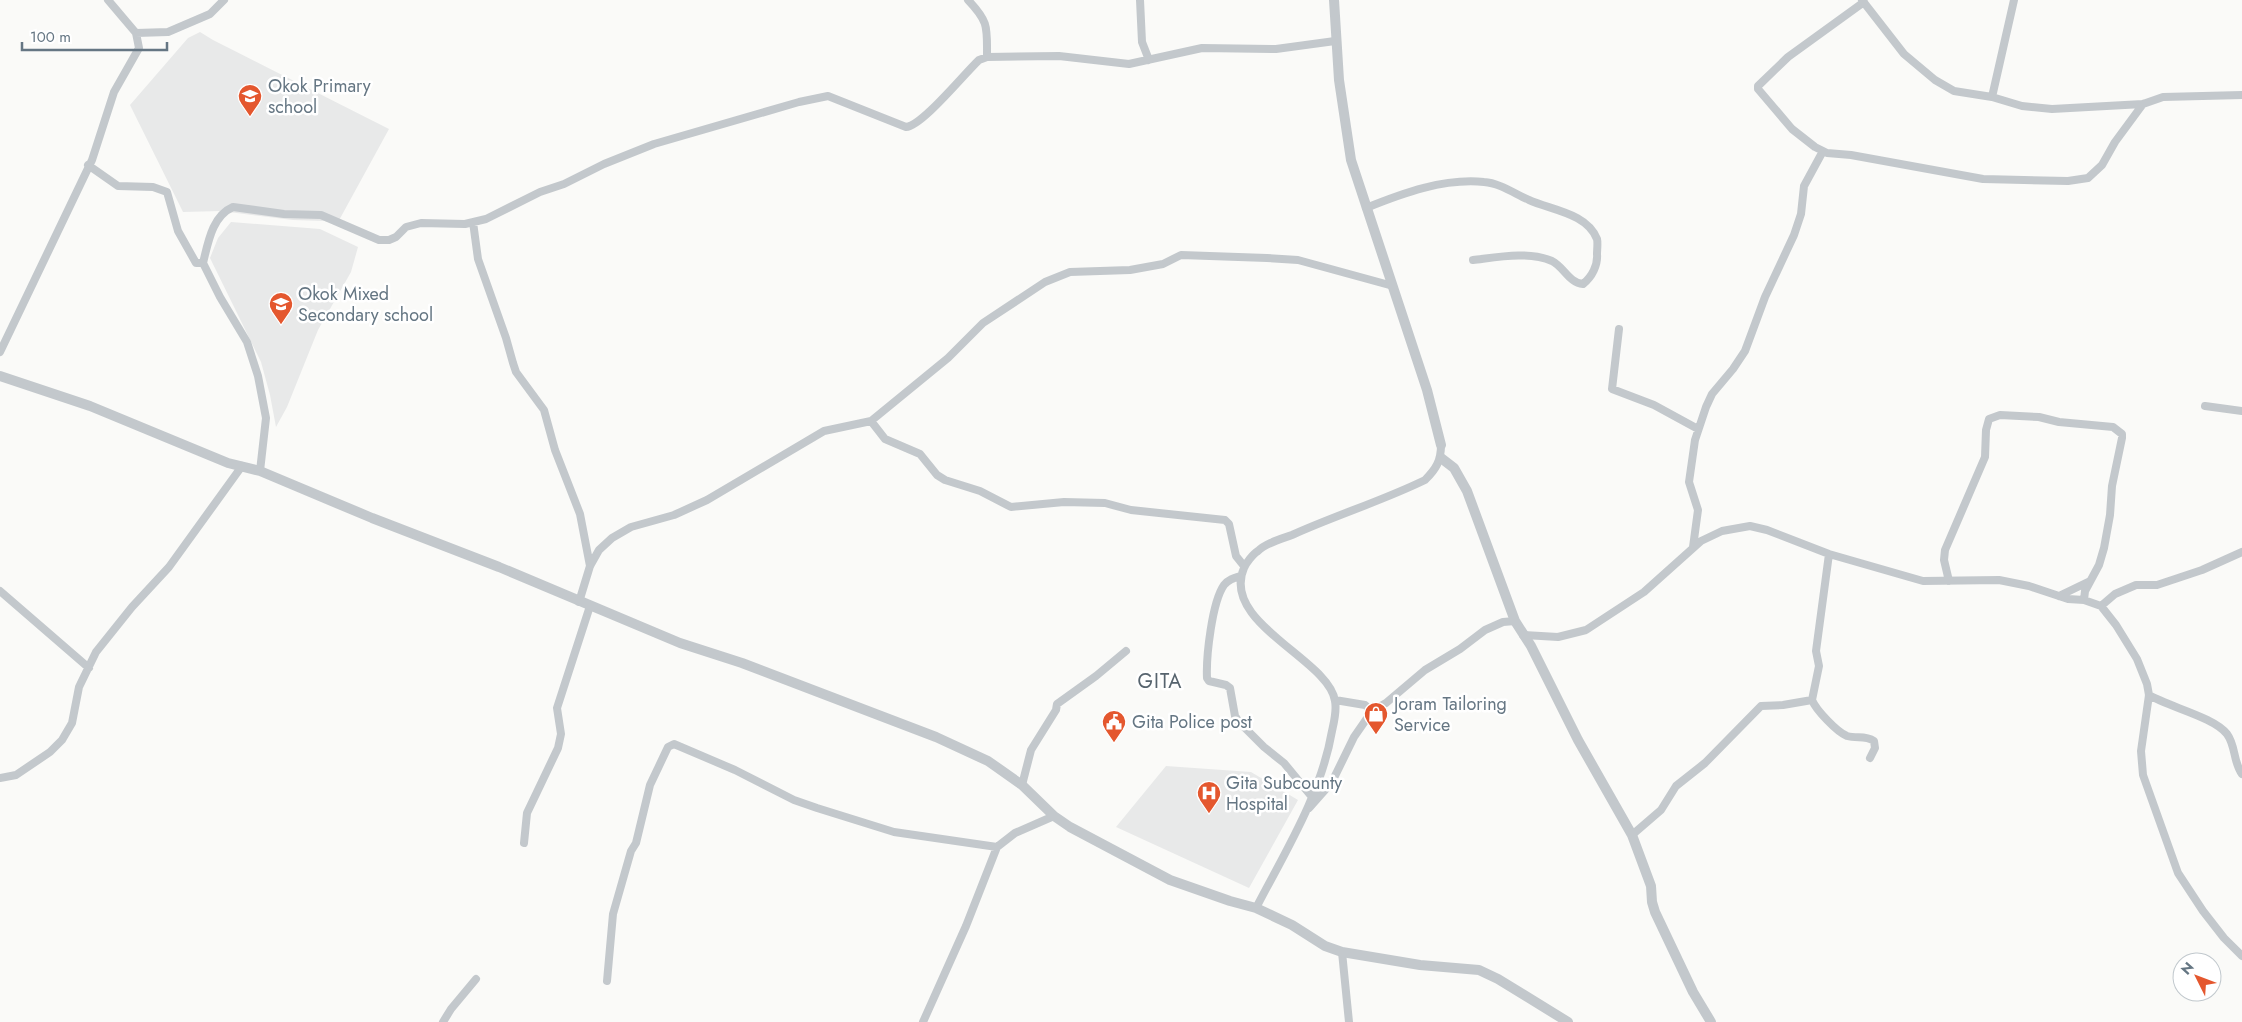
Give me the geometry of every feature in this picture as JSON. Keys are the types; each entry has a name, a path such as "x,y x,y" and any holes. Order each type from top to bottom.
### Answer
{"street":[{"path":"0,352 92,160 114,92 140,48 136,33 108,0"},
{"path":"136,33 168,32 210,14 224,0"},
{"path":"968,0 982,15 987,32 987,57"},
{"path":"1140,0 1142,42 1149,60"},
{"path":"1256,908 1312,797 1327,758 1335,716 1335,700 1329,687 1312,668 1261,624 1244,596 1241,576 1244,566 1258,550 1425,480 1434,472 1441,458 1441,445 1426,390 1351,160 1335,41 1334,0"},
{"path":"1992,97 2014,0"},
{"path":"2143,104 2115,142 2102,165 2088,178 2068,181 1983,179 1823,151 1814,147 1792,129 1758,89 1758,86 1788,58 1863,1 1904,54 1936,80 1954,91 1992,97 2022,106 2052,109 2143,104 2162,97 2242,95"},
{"path":"260,471 266,418 258,376 247,342 203,264 210,233 226,210 233,207 284,214 321,214 379,240 389,240 406,227 421,223 436,225 474,222 503,211 540,192 564,184 604,164 654,144 800,102 828,96 906,127 912,127 979,60 987,57 1059,56 1129,64 1202,48 1276,49 1335,41"},
{"path":"1693,547 1698,510 1689,482 1698,429 1712,394 1745,351 1765,297 1794,235 1801,214 1804,186 1823,151"},
{"path":"88,165 118,186 153,187 167,192 178,231 196,263 203,264"},
{"path":"1366,208 1395,196 1429,187 1464,181 1486,182 1504,188 1530,201 1573,216 1586,226 1597,239 1598,262 1583,284 1575,282 1557,264 1537,257 1504,256 1473,260"},
{"path":"474,222 478,259 516,372 544,410 555,450 580,514 590,566"},
{"path":"579,602 590,566 599,550 612,538 631,527 674,515 707,500 824,431 871,421 934,370 983,323 1045,282 1070,272 1130,270 1163,264 1181,255 1298,260 1393,286"},
{"path":"1619,329 1612,388 1654,405 1698,429"},
{"path":"0,376 90,406 213,457 260,471 680,643 742,663 936,737 988,761 1022,785 1054,816 1070,827 1170,880 1256,908 1292,925 1325,946 1342,952 1420,965 1479,970 1498,979 1563,1021"},
{"path":"2205,406 2242,411"},
{"path":"1950,581 1944,560 1945,550 1985,457 1986,430 1989,419 2000,415 2039,417 2059,422 2113,427 2122,434 2104,548 2100,565 2088,582 2084,600"},
{"path":"871,421 885,439 920,454 937,475 945,480 980,491 1011,507 1064,502 1105,503 1131,510 1225,520 1229,524 1236,556 1244,566"},
{"path":"1441,458 1454,468 1467,491 1515,621 1531,646 1578,740 1632,835 1651,886 1655,912 1693,992 1711,1022"},
{"path":"0,778 16,775 50,752 62,740 72,723 79,687 96,652 132,607 169,567 242,466"},
{"path":"1523,635 1558,637 1586,630 1644,592 1693,547 1722,531 1750,526 1767,530 1829,554 1923,581 2000,580 2029,586 2059,596 2084,600 2101,606 2116,625 2137,659 2150,695 2141,751 2143,775 2178,873 2203,911 2224,938 2242,956"},
{"path":"2101,606 2115,594 2136,586 2157,586 2202,570 2242,552"},
{"path":"1829,554 1816,651 1819,666 1812,700 1819,712 1846,736 1867,737 1874,741 1875,748 1870,758"},
{"path":"1241,576 1231,578 1223,587 1217,602 1208,643 1207,678 1209,681 1226,685 1230,688 1235,716 1239,722 1264,747 1284,763 1312,797"},
{"path":"2059,596 2088,582"},
{"path":"0,591 89,668"},
{"path":"524,843 527,814 558,748 561,734 557,708 590,606"},
{"path":"1304,813 1332,782 1354,737 1372,711 1386,703 1425,670 1484,630 1503,622 1515,621"},
{"path":"1022,785 1031,750 1056,710 1057,704 1096,676 1126,651"},
{"path":"2150,695 2162,702 2203,718 2227,733 2242,774"},
{"path":"1335,700 1365,705 1372,711"},
{"path":"1632,835 1661,810 1676,786 1705,763 1761,706 1783,705 1812,700"},
{"path":"607,981 612,914 632,851 636,844 650,785 668,747 674,744 735,770 794,800 817,808 894,832 997,847"},
{"path":"923,1022 966,926 997,847 1015,834 1054,816"},
{"path":"1342,952 1349,1022"},
{"path":"443,1022 476,978"}],"shaded area":[{"name":"Okok Primary school","path":"200,32 389,129 337,224 324,221 293,220 221,211 183,212 130,105 188,38"},
{"name":"Okok Mixed Secondary school","path":"231,222 320,229 358,247 351,272 318,330 287,407 276,427 261,362 210,258 218,238"},
{"name":"Gita Subcounty Hospital","path":"1166,766 1251,772 1298,800 1249,888 1116,827"}],"place":[{"name":"Okok Primary school","path":"250,117"},
{"name":"Okok Mixed Secondary school","path":"281,325"},
{"name":"Joram Tailoring Service","path":"1376,735"},
{"name":"Gita Police post","path":"1114,743"},
{"name":"Gita Subcounty Hospital","path":"1209,814"}],"district":[{"name":"GITA","path":"1160,681"}]}
